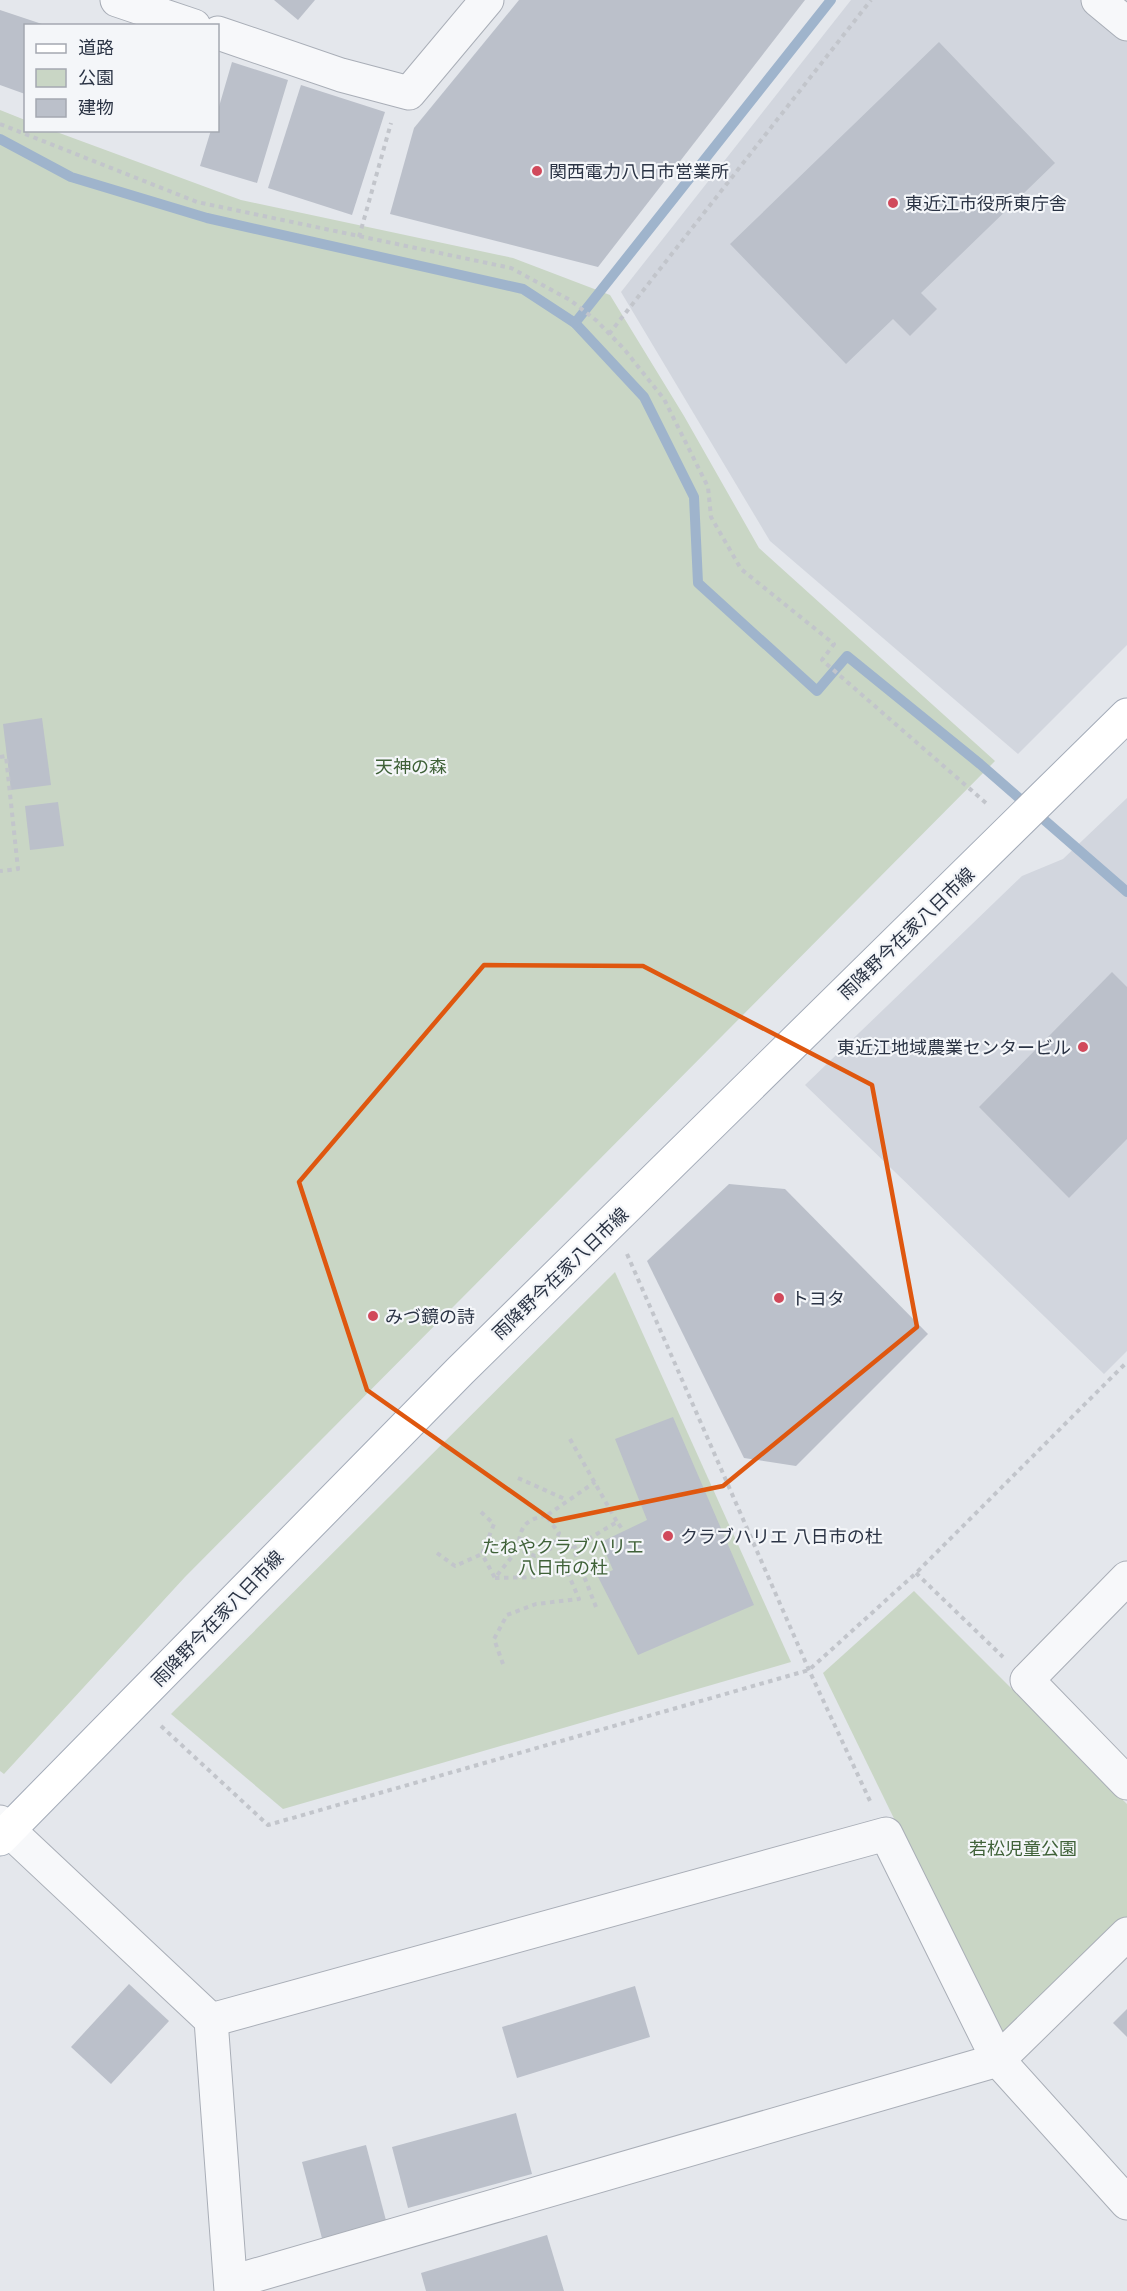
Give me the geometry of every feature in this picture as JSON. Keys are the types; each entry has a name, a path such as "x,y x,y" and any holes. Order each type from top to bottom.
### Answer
{"main road":[{"name":"雨降野今在家八日市線","path":"3,1830 460,1371 1127,715"}],"street":[{"path":"117,0 155,6 190,24"},
{"path":"219,33 341,75 409,93 487,0"},
{"path":"1098,0 1127,24"},
{"path":"1127,1578 1027,1680 1127,1783"},
{"path":"3,1830 211,2020 232,2287 998,2060 1127,1934"},
{"path":"211,2020 886,1834 998,2060 1127,2203"}],"path":[{"path":"609,334 871,0"},
{"path":"359,237 400,91"},
{"path":"0,124 197,202 512,268 570,300 597,321 664,399 708,487 711,517 741,569 834,644 822,660 988,805"},
{"path":"0,757 6,756 18,869 0,872"},
{"path":"623,1244 809,1670 886,1834"},
{"path":"154,1719 268,1825 809,1670 916,1573 1127,1362"},
{"path":"570,1439 616,1522 623,1530"},
{"path":"518,1478 567,1500"},
{"path":"495,1578 518,1550 520,1531 532,1518 546,1516 595,1482"},
{"path":"437,1553 455,1566 482,1554 494,1524 481,1512"},
{"path":"518,1550 535,1556 552,1548 559,1533 546,1516"},
{"path":"596,1607 573,1548 616,1522"},
{"path":"482,1554 495,1578"},
{"path":"495,1578 539,1577 564,1564 579,1599 536,1604 507,1615 494,1639 503,1664"},
{"path":"916,1573 1027,1680"}],"highlighted area":[{"path":"484,965 643,966 872,1085 917,1327 723,1486 553,1521 367,1390 299,1182"}],"shaded area":[{"path":"851,0 1127,0 1127,645 1018,754 770,541 621,292"},
{"path":"1127,798 1127,1351 1104,1374 805,1085 1022,876 1063,859"}],"green space":[{"name":"天神の森","path":"0,110 24,120 24,132 57,132 241,200 513,258 610,295 684,416 759,548 995,761 185,1577 4,1774 0,1771"},
{"name":"たねやクラブハリエ 八日市の杜","path":"615,1272 791,1662 283,1809 171,1714"},
{"name":"若松児童公園","path":"914,1591 1127,1804 1127,1918 1002,2040 823,1673"}],"building":[{"path":"274,0 315,0 298,20"},
{"name":"関西電力八日市営業所","path":"519,0 805,0 598,267 390,214 414,128"},
{"path":"0,10 42,24 24,24 24,94 0,85"},
{"name":"東近江市役所東庁舎","path":"939,42 1055,163 921,293 937,309 910,336 893,319 846,364 730,244"},
{"path":"232,62 288,80 257,183 200,166 210,132 219,132 219,107"},
{"path":"301,85 385,112 352,215 268,188"},
{"path":"42,718 51,785 11,790 3,724"},
{"path":"58,802 64,846 30,850 25,806"},
{"name":"東近江地域農業センタービル","path":"1112,972 1127,987 1127,1139 1069,1198 979,1107"},
{"name":"トヨタ","path":"729,1184 785,1189 928,1334 796,1466 744,1458 647,1261"},
{"name":"クラブハリエ 八日市の杜","path":"673,1417 754,1605 638,1655 598,1577 613,1570 601,1542 647,1520 615,1439"},
{"path":"129,1984 169,2021 111,2084 71,2047"},
{"path":"635,1986 650,2037 517,2078 502,2027"},
{"path":"1127,2009 1127,2037 1113,2023"},
{"path":"516,2113 532,2174 408,2208 392,2147"},
{"path":"366,2145 388,2228 324,2246 302,2162"},
{"path":"547,2235 564,2291 426,2291 421,2273"}],"waterway":[{"path":"575,323 831,0"},
{"path":"0,139 71,177 207,218 523,289 575,323 644,397 694,497 698,583 817,691 847,656 980,764 1127,892"}],"place":[{"name":"関西電力八日市営業所","path":"537,171"},
{"name":"東近江市役所東庁舎","path":"893,203"},
{"name":"東近江地域農業センタービル","path":"1083,1047"},
{"name":"トヨタ","path":"779,1298"},
{"name":"みづ鏡の詩","path":"373,1316"},
{"name":"クラブハリエ 八日市の杜","path":"668,1536"}]}
